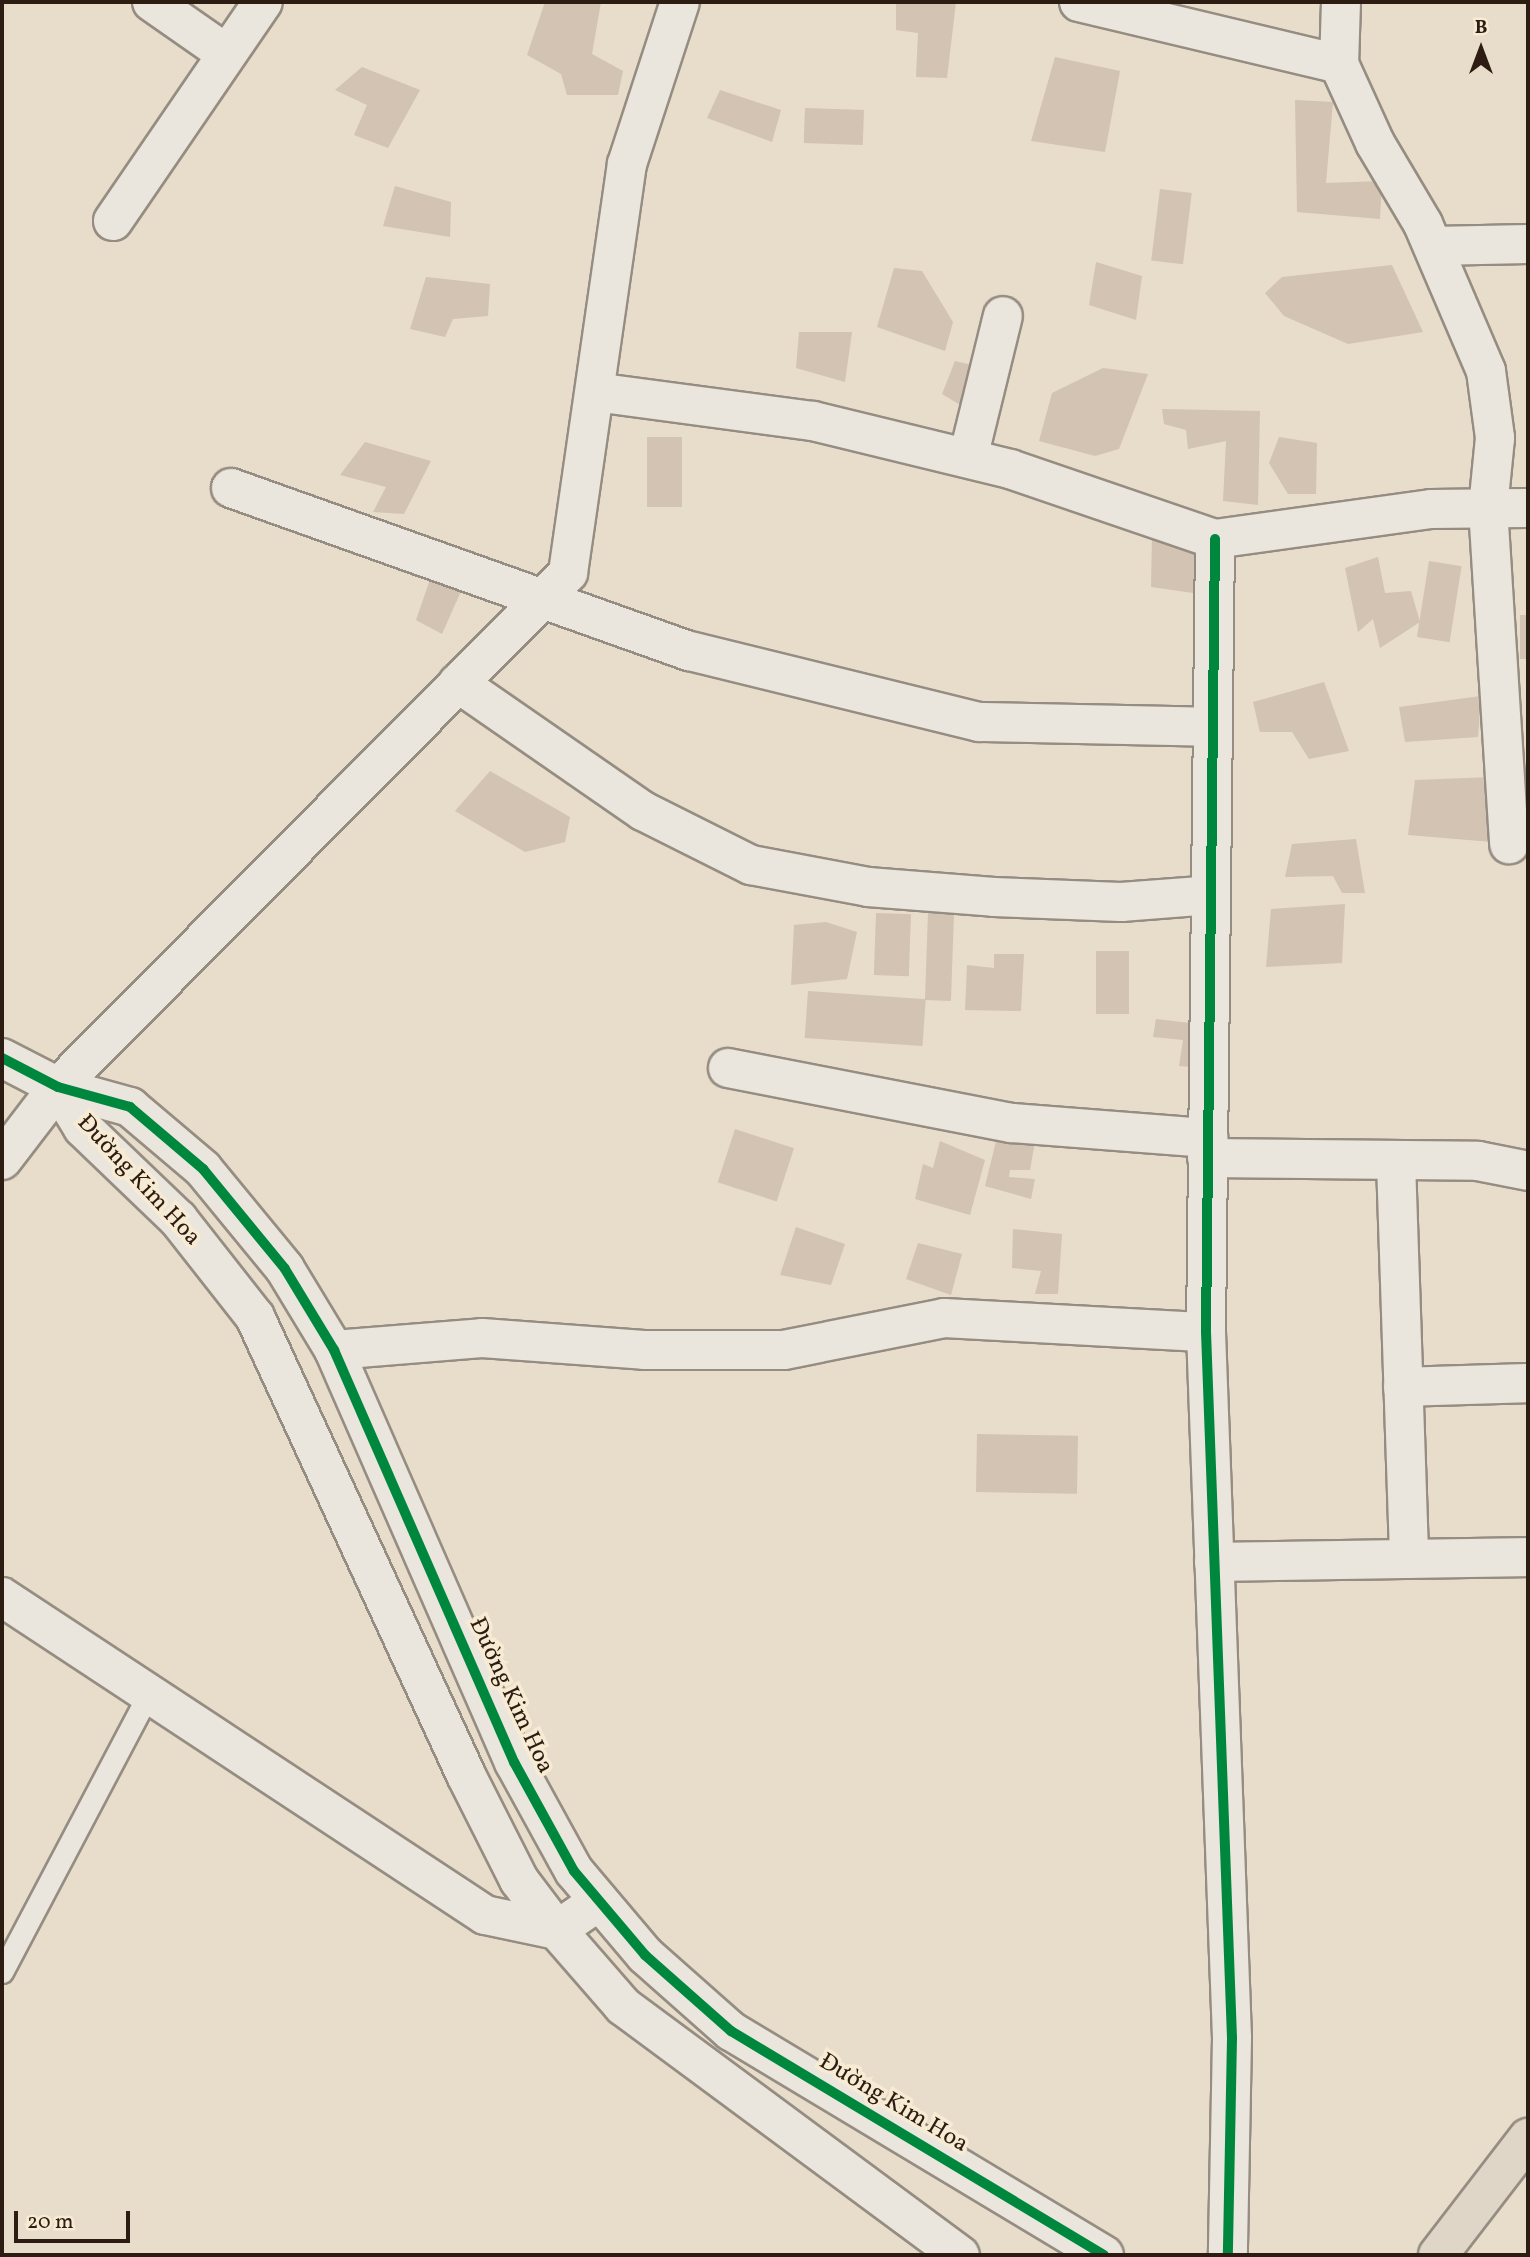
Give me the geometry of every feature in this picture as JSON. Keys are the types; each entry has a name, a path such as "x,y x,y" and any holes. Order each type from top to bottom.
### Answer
{"main road":[{"path":"1438,2255 1528,2138"}],"street":[{"path":"152,2 225,54"},
{"path":"113,221 263,2"},
{"path":"2,1160 58,1087 568,573 595,392 606,278 627,164 680,2"},
{"path":"1079,2 1339,64"},
{"path":"1341,2 1339,64 1433,246 1486,371 1496,438 1488,508 1509,844"},
{"path":"1433,246 1528,244"},
{"path":"968,458 1003,316"},
{"path":"595,392 813,421 968,458 1215,539 1431,509 1528,508"},
{"path":"231,488 539,602 690,651 979,722 1213,727"},
{"path":"1215,539 1206,1332 1232,2038 1228,2255"},
{"path":"458,683 643,811 751,865 869,887 994,897 1121,902 1211,895"},
{"name":"Đường Kim Hoa","path":"2,1058 58,1087 130,1107 203,1169 285,1269 334,1350 514,1762 574,1871 645,1955 731,2031 1104,2255"},
{"path":"728,1068 1012,1123 1208,1148 1396,1162 1478,1161 1528,1171"},
{"name":"Đường Kim Hoa","path":"58,1087 83,1128 178,1219 254,1317 466,1775 519,1880 557,1930 623,2006 960,2255"},
{"path":"1396,1162 1409,1559"},
{"path":"334,1350 482,1338 644,1350 784,1350 944,1318 1206,1332"},
{"path":"1403,1387 1528,1383"},
{"path":"1214,1562 1528,1557"},
{"path":"2,1597 149,1691 430,1884 485,1915 557,1930 599,1901"}],"lane":[{"path":"2,1972 149,1691"}],"building":[{"path":"545,2 601,2 592,54 623,71 618,95 567,95 561,74 527,55"},
{"path":"896,2 956,2 947,78 916,77 918,33 896,30"},
{"path":"1055,57 1120,71 1105,152 1031,141"},
{"path":"362,67 420,90 388,148 354,135 367,105 335,90"},
{"path":"720,90 781,110 772,142 707,118"},
{"path":"1295,100 1333,102 1326,183 1382,181 1380,219 1297,212"},
{"path":"805,108 864,110 863,145 804,143"},
{"path":"395,186 451,202 450,237 383,226"},
{"path":"1160,189 1192,193 1183,264 1151,260"},
{"path":"1096,262 1142,276 1136,320 1089,305"},
{"path":"1392,265 1423,332 1348,344 1284,316 1265,293 1282,277"},
{"path":"894,268 922,271 953,322 945,351 877,327"},
{"path":"426,277 490,284 488,316 453,319 445,337 410,329"},
{"path":"799,332 852,332 845,382 796,368"},
{"path":"955,361 984,368 972,412 942,394"},
{"path":"1103,368 1148,374 1119,449 1095,456 1039,441 1052,393"},
{"path":"1162,409 1260,411 1258,505 1223,501 1226,441 1188,449 1186,430 1164,424"},
{"path":"647,437 682,437 682,507 647,507"},
{"path":"1279,437 1317,443 1316,494 1288,494 1269,463"},
{"path":"365,442 431,461 404,514 373,512 386,487 340,475"},
{"path":"1152,536 1214,546 1214,596 1151,587"},
{"path":"1378,557 1385,593 1411,591 1420,622 1380,648 1373,619 1358,632 1345,568"},
{"path":"1429,561 1462,566 1450,642 1417,637"},
{"path":"434,568 466,580 442,634 416,620"},
{"path":"1520,615 1528,615 1528,659 1520,659"},
{"path":"1324,682 1349,751 1309,759 1292,732 1260,732 1253,702"},
{"path":"1481,696 1478,737 1405,742 1399,707"},
{"path":"490,771 570,817 565,842 525,852 455,811"},
{"path":"1492,777 1492,842 1408,835 1415,780"},
{"path":"1356,839 1365,893 1342,893 1333,876 1285,877 1292,844"},
{"path":"1345,904 1342,963 1266,967 1271,909"},
{"path":"928,912 954,913 951,1001 925,1000"},
{"path":"876,913 911,914 909,976 874,975"},
{"path":"826,922 857,932 847,979 791,985 794,925"},
{"path":"1096,951 1129,951 1129,1014 1096,1014"},
{"path":"994,954 1024,954 1021,1011 965,1010 967,965 994,968"},
{"path":"808,991 926,999 922,1046 805,1038"},
{"path":"1156,1019 1199,1024 1202,1068 1179,1066 1183,1040 1153,1037"},
{"path":"735,1129 794,1148 777,1201 718,1182"},
{"path":"999,1129 1036,1136 1030,1170 1010,1170 1009,1177 1035,1179 1031,1199 985,1186"},
{"path":"940,1141 985,1160 970,1215 915,1199 923,1164 933,1168"},
{"path":"796,1227 845,1244 831,1285 780,1275"},
{"path":"1013,1229 1062,1234 1058,1294 1035,1294 1041,1271 1012,1268"},
{"path":"918,1243 962,1254 951,1295 906,1279"},
{"path":"977,1434 1078,1436 1077,1494 976,1492"}],"cycle path":[{"path":"1215,539 1206,1332 1232,2038 1228,2255"},
{"path":"2,1058 58,1087 130,1107 203,1169 285,1269 334,1350 514,1762 574,1871 645,1955 731,2031 1104,2255"}]}
